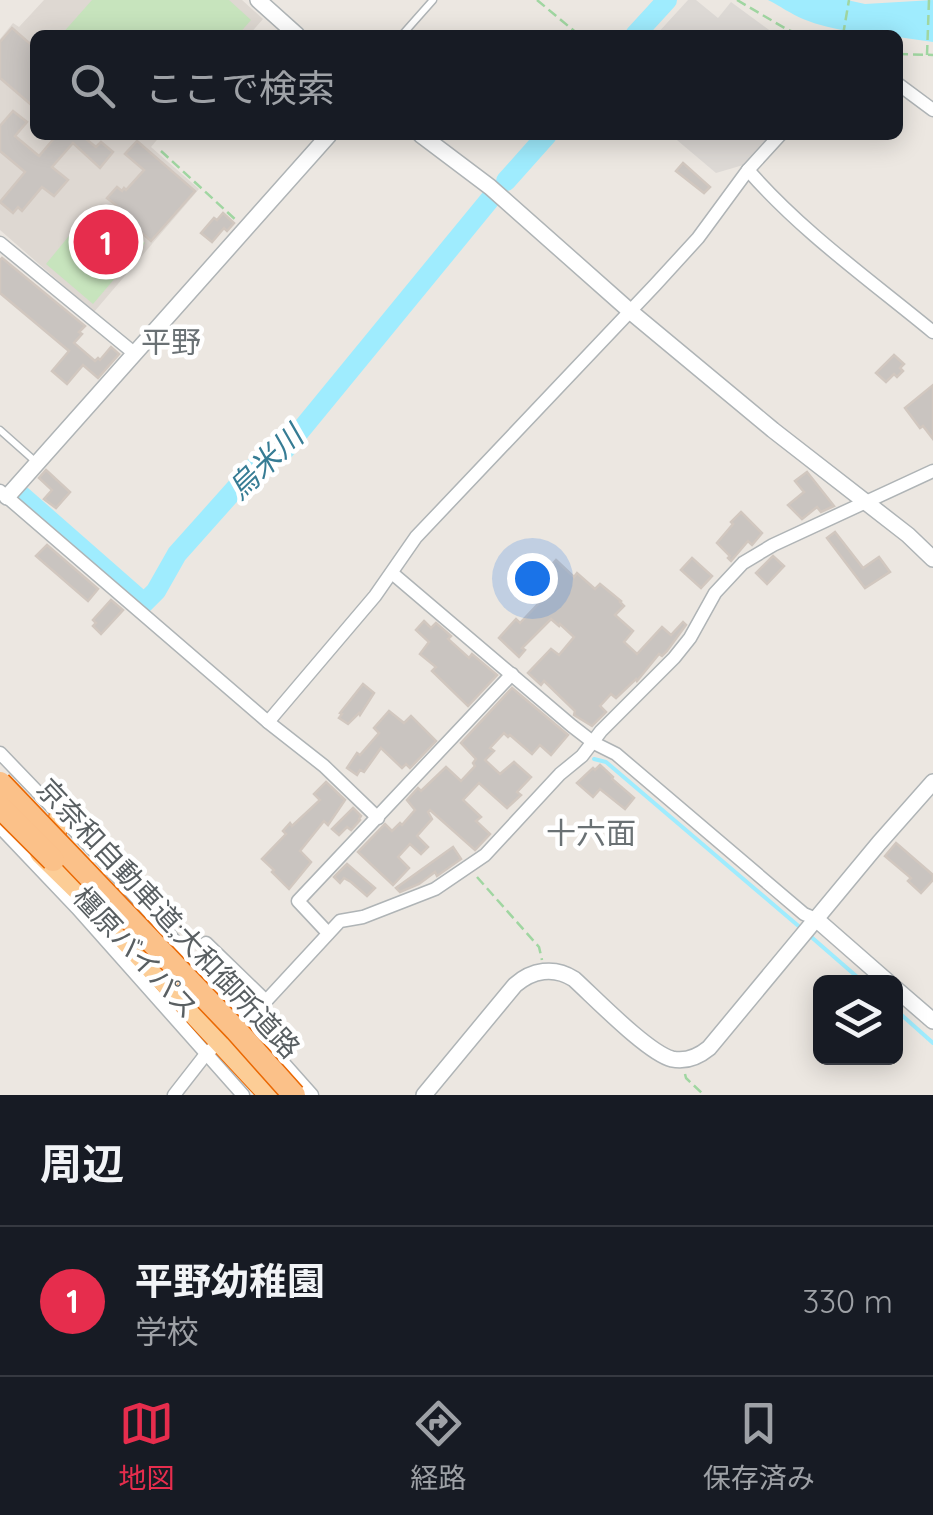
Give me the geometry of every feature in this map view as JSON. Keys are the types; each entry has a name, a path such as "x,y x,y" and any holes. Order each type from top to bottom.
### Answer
{"highway":[{"name":"橿原バイパス","path":"0,782 242,1024 296,1095"},
{"name":"京奈和自動車道;大和御所道路","path":"0,782 296,1095"},
{"name":"橿原バイパス","path":"0,810 82,894 213,1048 272,1095"},
{"name":"京奈和自動車道;大和御所道路","path":"0,810 84,890 225,1039 272,1095"},
{"path":"55,836 60,814"}],"street":[{"path":"258,0 291,30"},
{"path":"903,88 933,110"},
{"path":"325,140 37,462 2,494 324,766 378,818"},
{"path":"427,140 490,187 631,312 772,430 908,534 933,559"},
{"path":"268,722 376,596 416,537 698,238 775,140"},
{"path":"748,170 772,198 933,332"},
{"path":"0,243 134,353"},
{"path":"174,1095 213,1048 266,1001 340,922 363,918 434,889 485,856 674,658 715,593 743,563 773,545 933,471"},
{"path":"392,573 572,726 616,754 804,914 809,927 878,975"},
{"path":"328,933 298,901 512,674"},
{"path":"0,753 60,814 242,1024 312,1095"},
{"path":"424,1095 515,984 544,971 565,974 656,1052 675,1060 701,1054 933,782"},
{"path":"0,828 213,1048 243,1095"},
{"path":"206,943 266,1001"},
{"path":"903,995 933,1022"}],"lane":[{"path":"406,30 433,0"},
{"path":"0,430 37,462"}],"path":[{"path":"537,0 573,30"},
{"path":"737,0 788,30"},
{"path":"844,30 849,0"},
{"path":"927,55 929,0"},
{"path":"903,54 933,55"},
{"path":"162,151 246,228"},
{"path":"469,868 538,947 544,971"},
{"path":"683,1060 686,1078 704,1095"}],"shaded area":[{"path":"44,0 242,0 263,19 253,30 30,30 30,140 157,140 151,147 199,189 94,312 0,230 0,39 13,23 19,27"},
{"path":"688,0 696,0 718,18 731,2 769,30 661,30"},
{"path":"677,140 771,140 750,163 716,173"}],"green space":[{"path":"92,0 229,0 251,20 242,30 65,30"},
{"path":"91,209 102,209 145,243 93,304 46,264"}],"water":[{"path":"768,0 847,0 865,4 933,0 933,42 903,38 903,30 844,30 799,17"}],"building":[{"path":"12,28 30,44 30,104 0,78 0,42"},
{"path":"13,111 27,122 15,136 39,156 53,140 87,140 96,147 101,142 113,152 100,168 73,143 52,167 68,180 54,196 42,187 22,211 18,207 13,213 0,202 25,172 0,151 0,126"},
{"path":"137,141 195,191 151,241 125,218 121,222 110,212 116,205 107,198 117,187 126,190 144,170 125,154"},
{"path":"683,163 710,187 704,193 676,171"},
{"path":"223,213 234,223 212,242 201,233"},
{"path":"2,258 85,326 74,343 95,361 111,347 119,354 98,378 83,365 67,384 52,371 69,351 0,293"},
{"path":"894,355 904,364 900,368 903,371 886,382 876,373"},
{"path":"933,385 933,439 905,408"},
{"path":"46,470 70,492 56,508 44,499 52,490 39,478"},
{"path":"807,472 834,506 821,512 817,507 802,519 788,505 804,492 795,481"},
{"path":"741,512 762,533 752,545 748,541 731,561 717,543"},
{"path":"835,532 863,568 879,557 890,572 865,588 827,538"},
{"path":"47,545 98,589 88,601 36,556"},
{"path":"773,556 784,566 767,584 756,573"},
{"path":"692,558 712,576 701,588 681,570"},
{"path":"556,560 574,577 577,573 595,589 600,584 621,601 624,606 615,615 633,631 624,642 637,654 662,627 671,635 683,622 686,625 637,681 616,698 611,694 600,706 606,712 592,726 574,715 575,711 544,681 541,685 528,673 551,649 559,655 574,637 551,619 522,648 525,650 519,657 499,638 516,619 520,623 555,586 543,575"},
{"path":"111,600 123,610 101,634 93,620"},
{"path":"424,621 431,628 436,623 469,658 472,654 497,675 468,706 420,654 429,642 416,630"},
{"path":"363,684 374,693 360,715 348,724 339,718 340,713"},
{"path":"512,688 568,735 551,755 540,745 532,754 504,733 485,760 500,774 514,762 531,777 517,792 521,795 507,808 479,783 463,800 481,817 476,821 490,834 475,850 430,810 432,819 417,836 428,847 421,854 410,844 398,857 409,868 393,885 358,852 385,824 392,831 402,825 415,810 407,800 446,767 461,781 475,766 476,759 461,743"},
{"path":"389,711 404,723 411,716 436,741 410,768 406,764 402,768 381,748 364,772 360,770 357,775 347,768 379,733 374,728"},
{"path":"600,765 634,798 625,809 600,789 593,797 577,783"},
{"path":"326,782 345,800 328,825 324,821 300,851 311,862 289,889 262,859 286,834 283,831 290,823 292,826 320,800 314,794"},
{"path":"353,808 360,820 339,835 332,829"},
{"path":"896,843 933,875 921,893 908,881 911,878 885,856"},
{"path":"453,847 461,859 437,876 435,872 400,892 396,888"},
{"path":"347,864 375,888 367,896 351,882 344,878 340,883 334,877"}],"waterway":[{"name":"烏米川","path":"640,30 667,0"},
{"name":"烏米川","path":"506,181 543,140"},
{"name":"烏米川","path":"22,496 144,603 156,591 177,554 260,461 282,453 491,198"},
{"path":"594,759 606,762 802,929"},
{"path":"809,935 855,975"},
{"path":"903,1016 933,1043"}],"place":[{"name":"平野幼稚園","path":"106,242"}],"district":[{"name":"平野","path":"171,342"},
{"name":"十六面","path":"591,833"}]}
